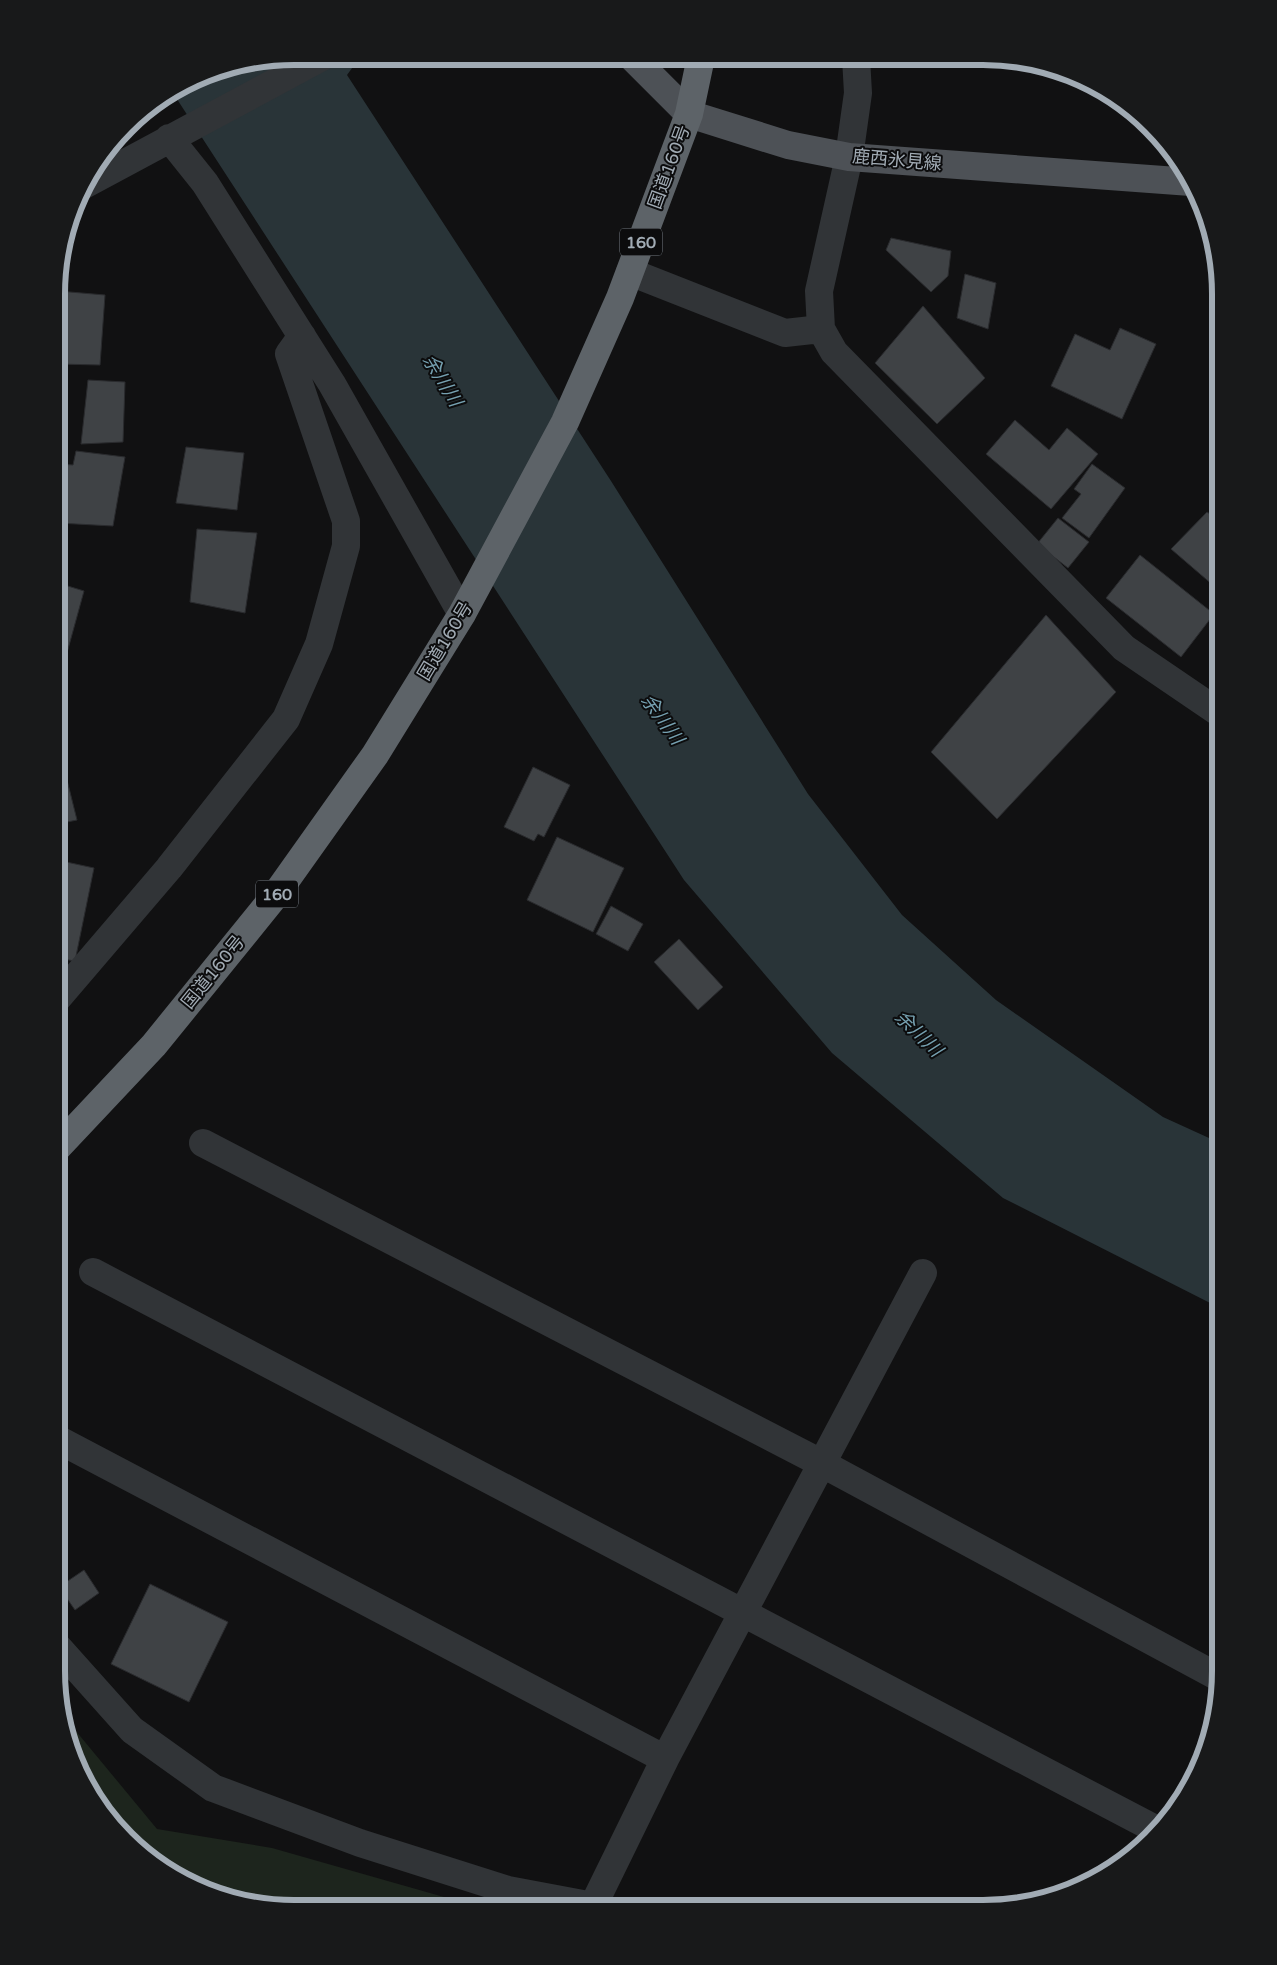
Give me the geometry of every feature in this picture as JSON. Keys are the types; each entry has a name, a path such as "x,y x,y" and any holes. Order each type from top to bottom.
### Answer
{"highway":[{"name":"国道160号","path":"65,1140 154,1045 274,897 375,755 462,614 565,422 630,272 688,114 699,65"}],"main road":[{"name":"鹿西氷見線","path":"640,65 688,114 788,145 849,157 1182,181"}],"street":[{"path":"98,178 307,65"},
{"path":"856,65 858,93 849,157 819,291 822,329 834,352 1124,648 1212,708"},
{"path":"169,138 206,183 332,384 462,614"},
{"path":"630,272 785,333 822,329"},
{"path":"65,990 169,868 286,719 320,644 346,546 346,521 289,354 302,336"},
{"path":"203,1143 821,1463 1212,1674"},
{"path":"93,1272 1151,1827"},
{"path":"601,1900 664,1758 923,1273"},
{"path":"65,1443 664,1758"},
{"path":"65,1655 132,1730 213,1788 360,1843 508,1890 561,1900"}],"shaded area":[{"path":"72,1726 157,1829 272,1848 454,1900 279,1900 250,1896 207,1883 155,1853 122,1822 104,1798 89,1772 82,1758"}],"water":[{"name":"余川川","path":"279,65 354,65 347,75 611,481 808,794 902,915 996,1000 1163,1117 1212,1139 1212,1304 1003,1198 832,1053 684,880 176,98 207,82 250,69"}],"building":[{"path":"891,238 951,251 948,276 931,292 886,250"},
{"path":"965,274 996,283 988,329 957,318"},
{"path":"65,292 105,295 100,365 65,364"},
{"path":"923,306 985,378 937,424 875,363"},
{"path":"1120,328 1156,344 1122,419 1051,386 1075,334 1110,350"},
{"path":"88,380 125,382 123,442 81,444"},
{"path":"1015,420 1049,450 1067,428 1098,454 1051,509 986,454"},
{"path":"186,447 244,453 237,510 176,503"},
{"path":"76,451 125,457 113,526 65,523 65,464 73,465"},
{"path":"1092,464 1125,488 1089,538 1062,518 1081,494 1074,489"},
{"path":"1207,512 1212,515 1212,584 1171,549"},
{"path":"1058,518 1089,542 1068,568 1037,544"},
{"path":"197,529 257,533 245,613 190,602"},
{"path":"1140,555 1212,612 1212,617 1181,657 1106,598"},
{"path":"65,585 84,591 65,660"},
{"path":"1046,615 1116,692 997,819 931,752"},
{"path":"533,767 570,785 544,837 538,834 534,841 504,827"},
{"path":"65,772 77,820 65,822"},
{"path":"557,837 624,868 593,932 527,900"},
{"path":"65,862 94,868 75,961 65,959"},
{"path":"611,906 643,924 628,951 596,934"},
{"path":"679,939 723,987 698,1010 654,962"},
{"path":"84,1570 99,1593 75,1610 65,1596 65,1583"},
{"path":"150,1584 228,1622 189,1702 111,1664"}]}
